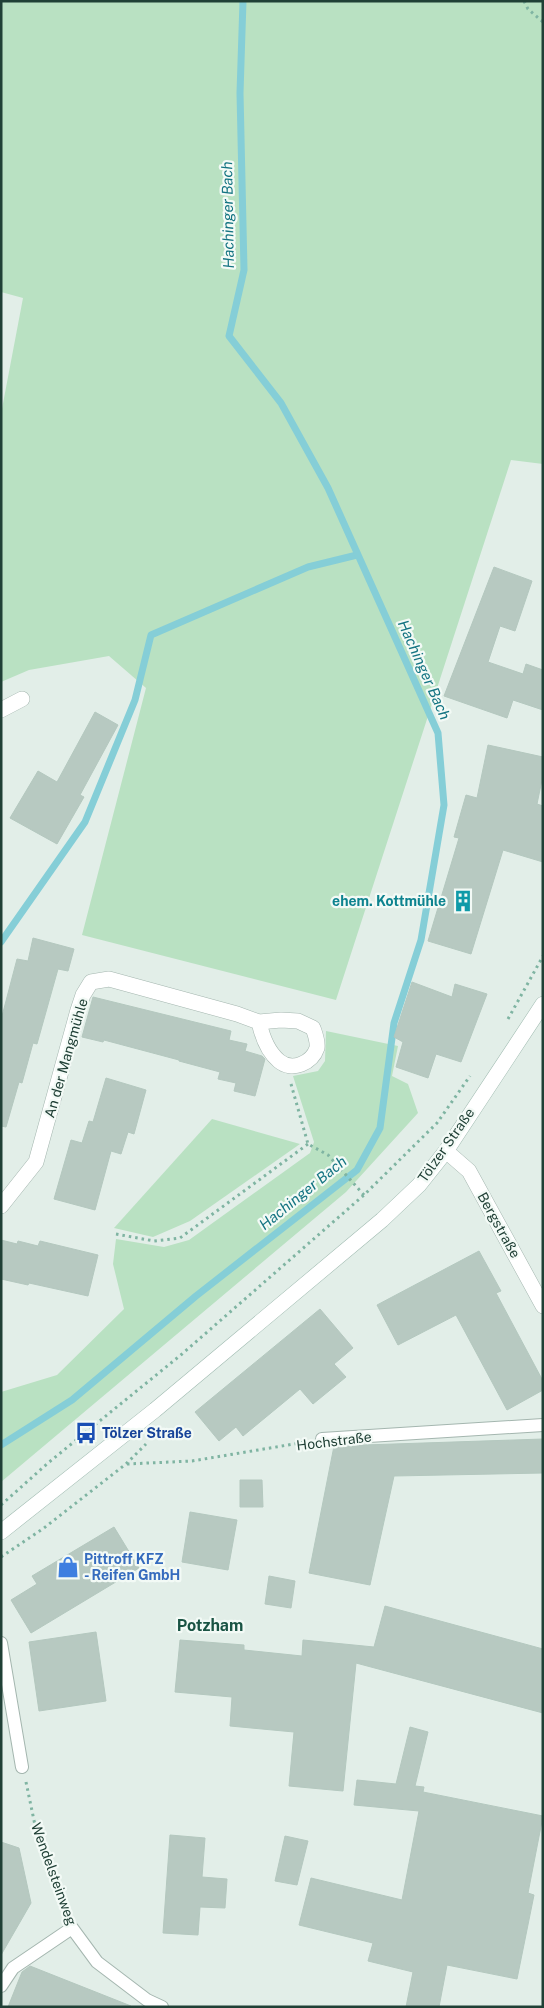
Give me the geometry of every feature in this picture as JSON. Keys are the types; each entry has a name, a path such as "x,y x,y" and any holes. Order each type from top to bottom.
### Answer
{"street":[{"path":"1,710 22,699"},
{"name":"An der Mangmühle","path":"1,1206 36,1162 78,1010 83,995 91,982 109,979 237,1014 259,1022 298,1021 313,1028 317,1046 311,1059 302,1064 288,1066"},
{"name":"Tölzer Straße","path":"1,1532 154,1410 382,1220 419,1184 446,1151 543,1004"},
{"path":"259,1022 263,1037 269,1048 278,1060 288,1066"},
{"name":"Bergstraße","path":"446,1151 469,1171 543,1306"}],"lane":[{"name":"Hochstraße","path":"322,1439 543,1424"},
{"path":"1,1643 22,1767"},
{"path":"1,1986 13,1968 72,1928"},
{"name":"Wendelsteinweg","path":"72,1928 98,1962 146,2003 162,2007"}],"path":[{"path":"524,1 528,8 543,22"},
{"path":"504,1026 543,956"},
{"path":"288,1066 292,1090 308,1144 328,1155 364,1195"},
{"path":"1,1505 182,1354 364,1195 437,1123 472,1074"},
{"path":"116,1234 154,1241 180,1238 308,1144"},
{"name":"Hochstraße","path":"1,1557 44,1528 126,1464 192,1461 267,1450 322,1439"},
{"name":"Wendelsteinweg","path":"22,1767 36,1830 72,1928"}],"green space":[{"path":"1,1 543,1 543,464 511,460 336,1000 82,935 146,688 109,656 29,670 1,682 1,414 23,298 1,292"},
{"path":"326,1031 398,1046 392,1076 408,1084 418,1113 346,1192 1,1482 1,1392 57,1375 124,1309 113,1264 116,1239 164,1247 189,1240 310,1153 314,1142 293,1076 318,1071 325,1061"},
{"path":"212,1119 300,1144 190,1221 153,1237 114,1228"}],"building":[{"path":"494,567 532,581 515,631 500,626 488,662 523,674 526,664 543,670 543,710 513,700 507,718 444,696"},
{"path":"95,712 118,725 80,795 84,797 57,844 10,818 38,771 57,782"},
{"name":"ehem. Kottmühle","path":"488,745 543,757 543,775 537,804 543,806 543,862 503,850 471,954 428,941 459,838 454,837 466,795 477,798"},
{"path":"33,938 74,949 68,971 58,969 37,1044 33,1043 22,1083 19,1082 6,1127 1,1126 1,1020 17,959 28,961"},
{"path":"412,982 452,997 455,984 487,994 461,1062 436,1054 428,1078 396,1067 403,1042 394,1037"},
{"path":"93,997 231,1031 229,1040 247,1044 245,1051 262,1056 265,1059 255,1096 234,1091 236,1083 218,1079 220,1072 104,1040 103,1042 82,1037"},
{"path":"106,1078 146,1090 134,1134 128,1132 121,1154 111,1151 95,1210 54,1199 71,1140 82,1143 89,1121 93,1122"},
{"path":"1,1240 17,1244 18,1241 38,1246 40,1241 98,1255 88,1296 1,1279"},
{"path":"479,1251 501,1291 496,1293 543,1381 543,1390 507,1410 456,1315 398,1345 377,1305"},
{"path":"320,1309 353,1348 334,1364 346,1377 313,1404 300,1389 243,1436 236,1427 219,1441 195,1412"},
{"path":"543,1439 543,1473 394,1476 370,1585 309,1573 334,1446"},
{"path":"240,1480 262,1480 263,1507 240,1507"},
{"path":"190,1512 237,1520 228,1570 182,1562"},
{"path":"114,1527 139,1568 31,1633 11,1600 37,1584 32,1576"},
{"path":"269,1576 295,1581 291,1608 265,1604"},
{"path":"385,1606 543,1649 543,1713 356,1663 343,1791 289,1786 294,1732 230,1726 232,1697 175,1692 180,1640 244,1645 244,1650 302,1656 303,1640 374,1647"},
{"path":"96,1632 106,1701 39,1711 29,1642"},
{"path":"410,1727 428,1732 415,1786 424,1787 423,1792 543,1816 528,1893 534,1895 517,1979 447,1965 439,2007 406,2007 413,1972 368,1961 373,1943 299,1925 311,1878 402,1900 419,1811 354,1805 357,1780 396,1784"},
{"path":"170,1835 205,1838 202,1877 227,1879 225,1908 200,1907 198,1935 163,1933"},
{"path":"285,1836 308,1841 297,1885 275,1881"},
{"path":"1,1842 19,1848 31,1903 1,1955"},
{"path":"30,1966 131,2007 8,2007 22,1972"}],"waterway":[{"name":"Hachinger Bach","path":"1,1445 72,1400 196,1296 357,1170 380,1128 394,1023 421,940 444,805 438,733 328,488 281,403 229,336 244,270 240,93 243,1"},
{"path":"1,942 85,822 135,700 151,635 308,567 357,555"}],"place":[{"name":"ehem. Kottmühle","path":"463,901"},
{"name":"Tölzer Straße","path":"86,1433"},
{"name":"Pittroff KFZ - Reifen GmbH","path":"68,1567"}],"district":[{"name":"Potzham","path":"210,1625"}]}
